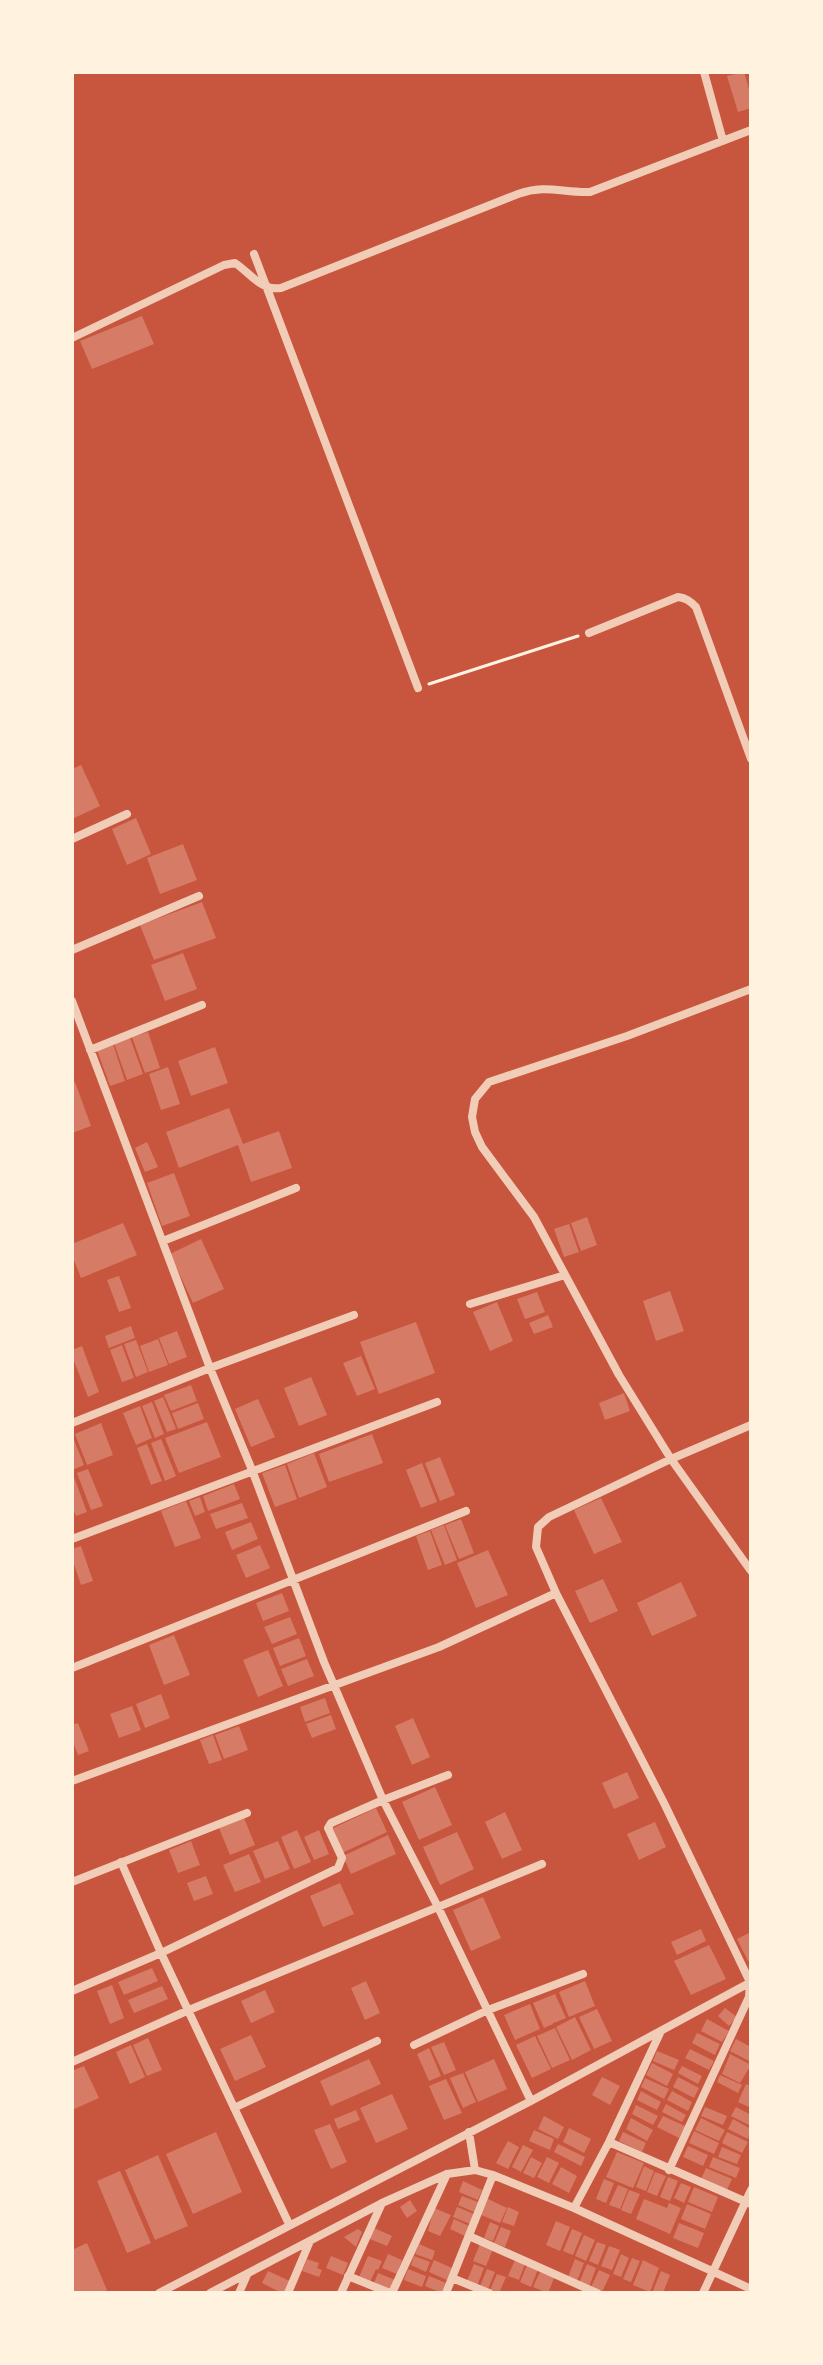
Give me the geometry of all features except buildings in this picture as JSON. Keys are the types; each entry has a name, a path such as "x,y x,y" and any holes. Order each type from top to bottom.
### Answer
{"street":[{"path":"704,72 723,141"},
{"path":"72,338 224,265 235,263 261,285 271,290 281,288 518,194 546,188 590,192 751,130"},
{"path":"254,254 418,688"},
{"path":"589,633 678,597 691,602 696,607 751,759"},
{"path":"72,839 127,814"},
{"path":"72,950 199,896"},
{"path":"751,989 627,1036 489,1082 475,1099 472,1117 482,1147 534,1217 619,1375 671,1459 751,1571"},
{"path":"72,1001 210,1368 335,1686 383,1800 531,2101"},
{"path":"90,1050 202,1005"},
{"path":"163,1241 296,1188"},
{"path":"470,1304 565,1275"},
{"path":"72,1423 354,1315"},
{"path":"72,1539 437,1402"},
{"path":"669,2170 749,1997 751,1982 664,1803 556,1593 536,1547 536,1533 549,1517 751,1425"},
{"path":"72,1668 466,1511"},
{"path":"72,1781 439,1647 556,1593"},
{"path":"72,1991 161,1953 338,1868 342,1858 328,1828 331,1823 448,1775"},
{"path":"72,1882 247,1813"},
{"path":"121,1862 289,2224"},
{"path":"72,2062 189,2010 542,1864"},
{"path":"414,2045 488,2010 583,1974"},
{"path":"159,2293 531,2101 751,1982"},
{"path":"574,2208 609,2142 660,2032"},
{"path":"234,2108 377,2041"},
{"path":"469,2132 475,2170"},
{"path":"609,2142 748,2203"},
{"path":"210,2293 382,2203 447,2174 475,2170 574,2208 751,2289"},
{"path":"348,2276 391,2293 447,2174"},
{"path":"446,2293 493,2175"},
{"path":"703,2293 748,2203 751,2190"},
{"path":"341,2293 382,2203"},
{"path":"469,2236 597,2293"},
{"path":"288,2293 310,2241"},
{"path":"239,2293 247,2275"},
{"path":"452,2278 489,2293"}],"path":[{"path":"418,688 589,633"}]}
